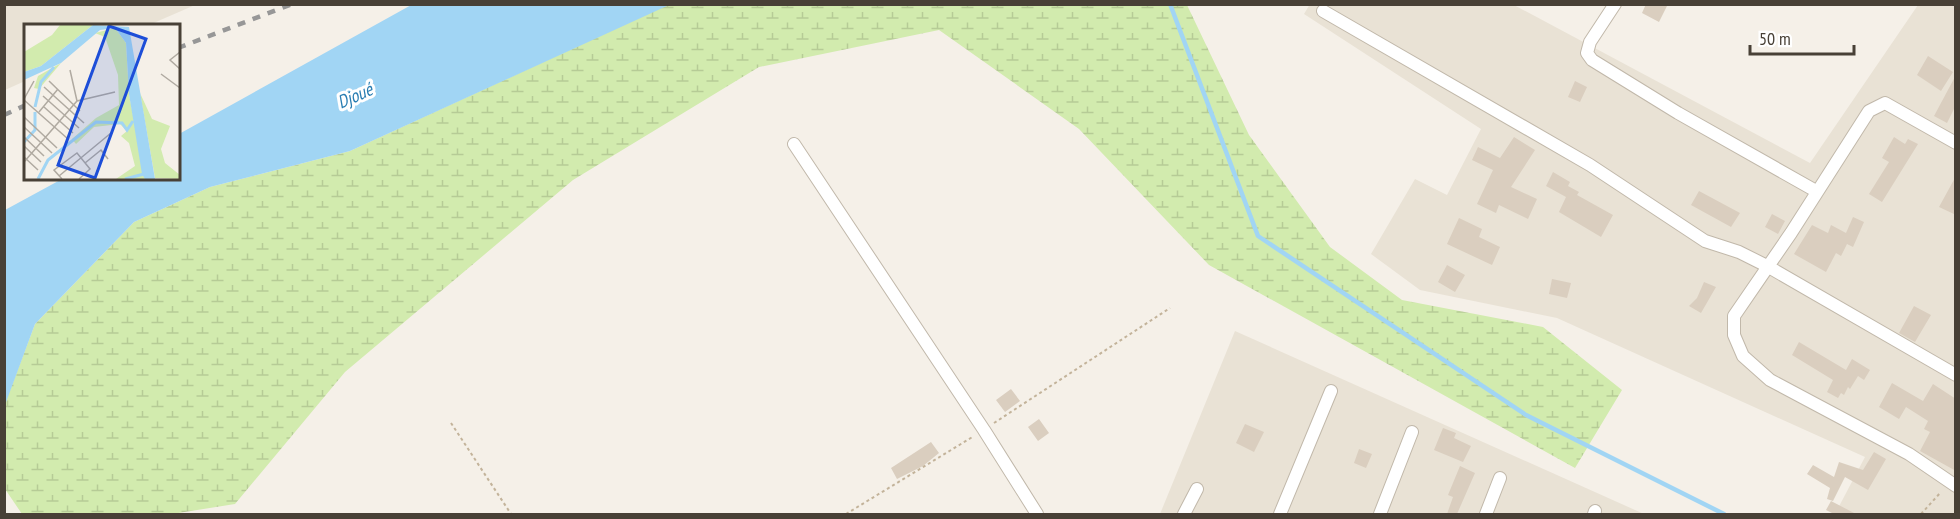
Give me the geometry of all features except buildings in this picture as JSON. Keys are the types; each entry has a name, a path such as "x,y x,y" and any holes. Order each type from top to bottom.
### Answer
{"street":[{"path":"1615,4 1588,45 1587,53 1592,60 1816,191"},
{"path":"1323,11 1590,165 1705,241 1738,252 1767,266 1956,375"},
{"path":"1952,484 1909,454 1770,380 1743,356 1734,335 1734,316 1869,111 1876,105 1885,103 1956,142"},
{"path":"794,144 984,430 1037,514"},
{"path":"1280,514 1331,391"},
{"path":"1380,514 1412,432"},
{"path":"1486,514 1500,478"},
{"path":"1184,514 1197,489"}],"path":[{"path":"846,514 984,430 1170,308"},
{"path":"451,423 511,514"},
{"path":"1921,514 1952,484"}],"shaded area":[{"path":"5,4 195,5 151,24 24,24 24,81 5,90"},
{"path":"1310,4 1514,5 1810,163 1918,5 1955,5 1955,514 1835,514 1865,457 1557,318 1420,290 1371,254 1415,179 1447,195 1481,129 1304,14"},
{"path":"1235,331 1644,514 1160,514"}],"green space":[{"path":"669,4 1187,5 1249,135 1330,247 1402,300 1543,327 1622,390 1575,468 1209,265 1079,129 939,30 759,67 573,180 345,372 235,504 172,514 22,514 5,489 4,406 35,324 134,222 210,187 350,151"}],"water":[{"name":"Djoué","path":"413,4 669,5 350,151 210,187 134,222 35,324 5,405 5,210 60,180 180,180 180,133"}],"waterway":[{"path":"1170,4 1258,236 1526,415 1724,514"}],"railway":[{"path":"180,47 292,4"},
{"path":"4,115 24,106"}]}
